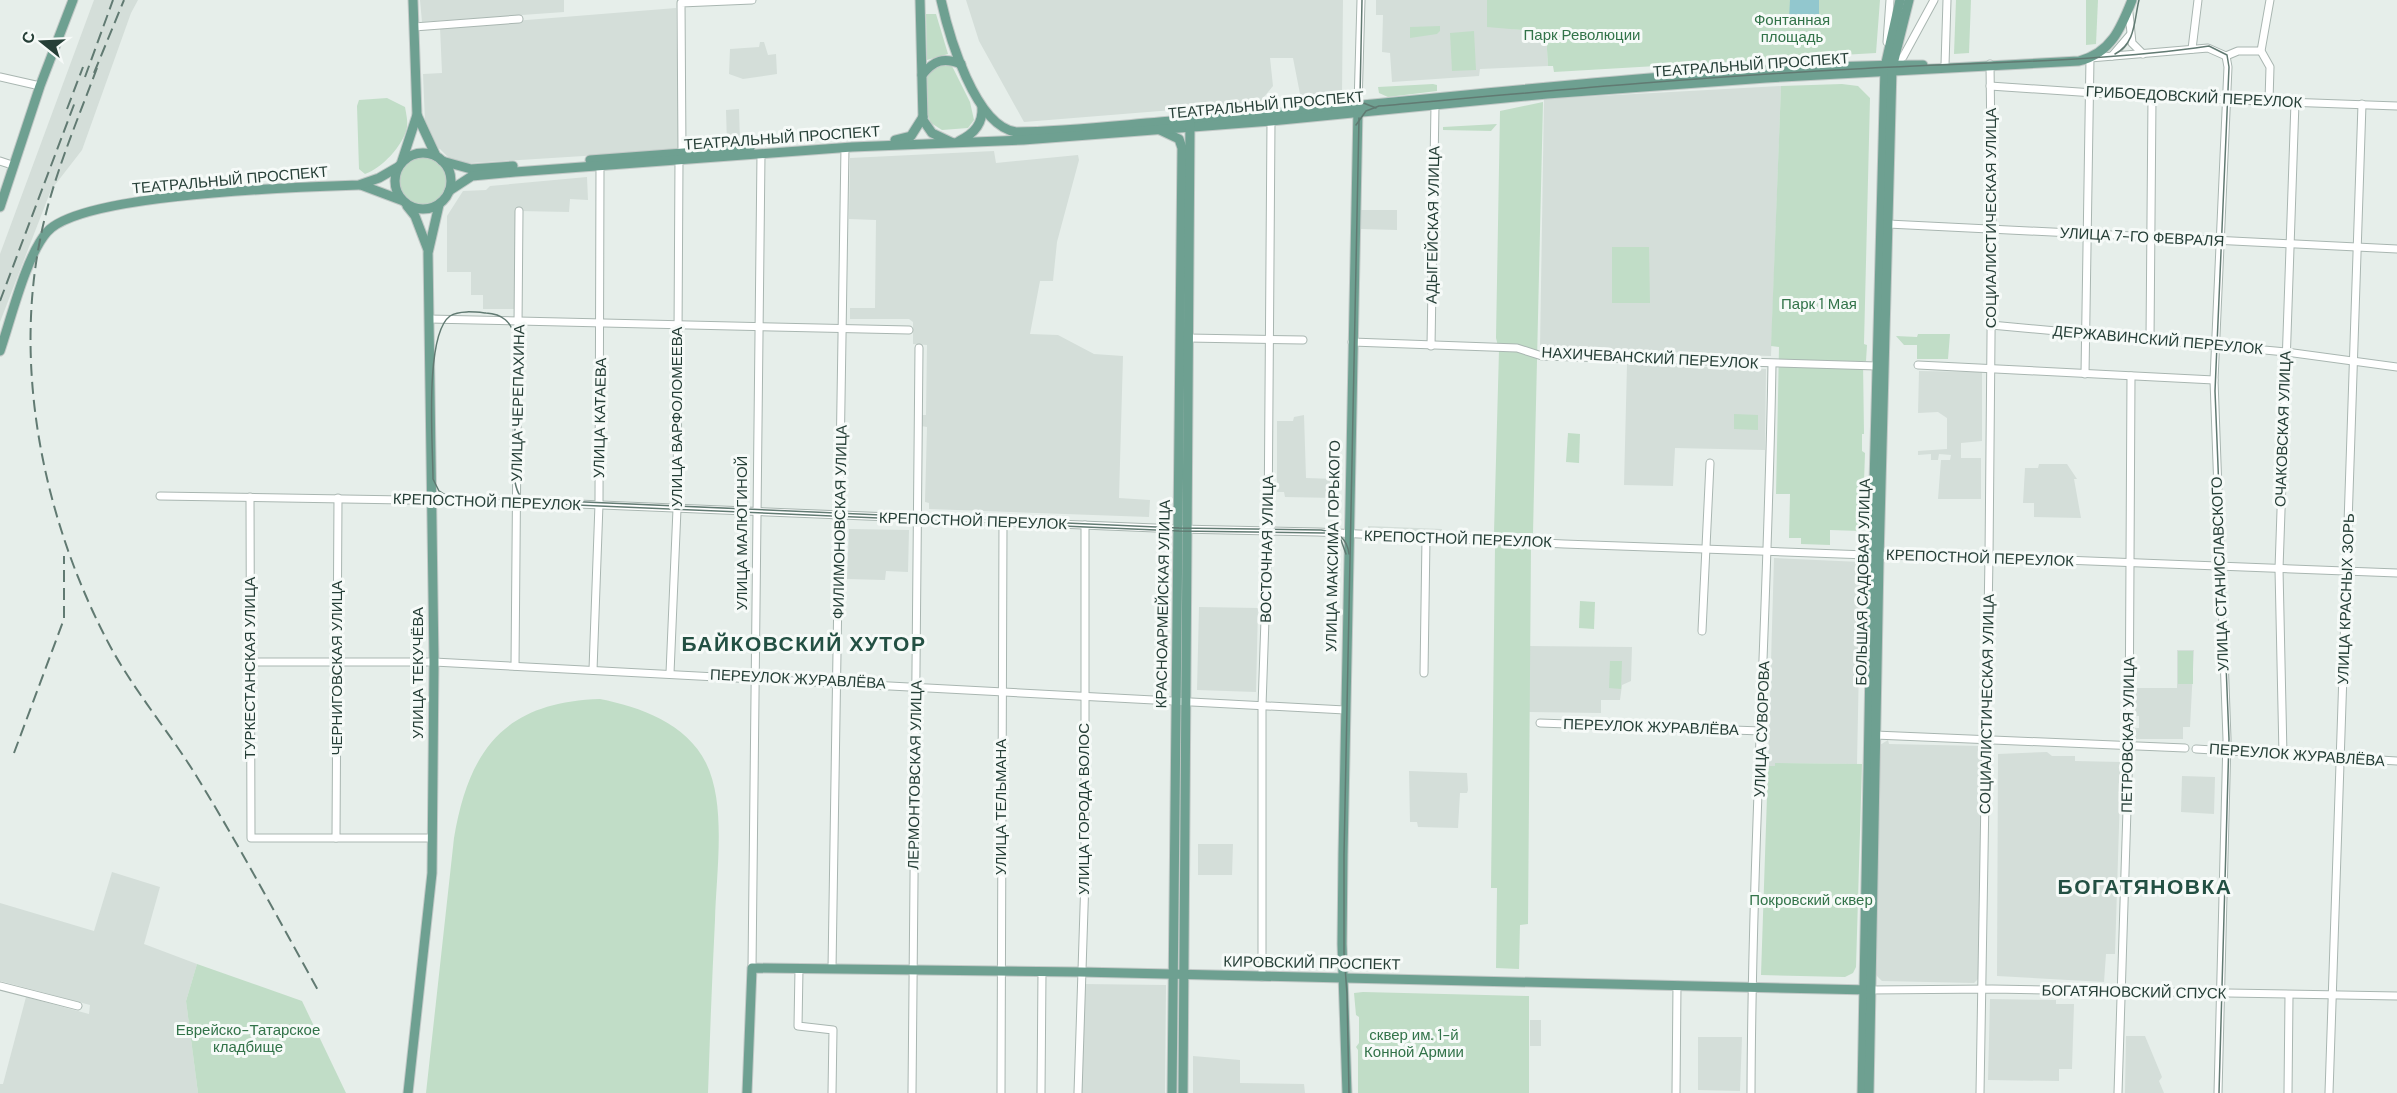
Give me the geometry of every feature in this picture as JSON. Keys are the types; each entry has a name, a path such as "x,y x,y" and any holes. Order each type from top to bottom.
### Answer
{"main road":[{"path":"0,207 12,165 73,0"},
{"path":"412,0 417,115 394,183 404,202 424,209 439,206 449,191 450,176 417,115"},
{"path":"920,0 923,117 930,131 954,143 977,129 982,116 982,107 961,64 941,0"},
{"path":"1889,69 1887,52 1900,0"},
{"path":"1889,69 1909,0"},
{"path":"2090,58 2102,52 2113,40 2131,2"},
{"name":"ТЕАТРАЛЬНЫЙ ПРОСПЕКТ","path":"982,107 998,125 1016,132 1271,121 1521,89 2090,58"},
{"path":"922,75 929,66 942,60 961,64"},
{"name":"ТЕАТРАЛЬНЫЙ ПРОСПЕКТ","path":"439,159 471,169 761,154 845,147 954,143 1158,129 1188,123 1435,105 1547,94 1945,65 1990,65"},
{"name":"БОЛЬШАЯ САДОВАЯ УЛИЦА","path":"1862,1093 1875,735 1875,555 1887,224 1889,69"},
{"name":"БОЛЬШАЯ САДОВАЯ УЛИЦА","path":"1869,1093 1867,990 1877,366 1889,69"},
{"name":"УЛИЦА МАКСИМА ГОРЬКОГО","path":"1347,1093 1342,935 1358,109"},
{"name":"ТЕАТРАЛЬНЫЙ ПРОСПЕКТ","path":"449,191 457,183 472,176 905,139 914,134 923,117"},
{"name":"КРАСНОАРМЕЙСКАЯ УЛИЦА","path":"1183,529 1188,338 1188,123"},
{"name":"КРАСНОАРМЕЙСКАЯ УЛИЦА","path":"1158,129 1179,140 1182,148 1183,529 1177,974 1172,1093"},
{"path":"399,165 419,153 439,159"},
{"name":"ТЕАТРАЛЬНЫЙ ПРОСПЕКТ","path":"0,351 39,241 55,225 82,212 104,207 205,195 359,185 379,178 399,165"},
{"name":"ТЕАТРАЛЬНЫЙ ПРОСПЕКТ","path":"359,185 404,202"},
{"name":"УЛИЦА ТЕКУЧЁВА","path":"404,202 415,216 428,253"},
{"name":"УЛИЦА ТЕКУЧЁВА","path":"408,1093 432,873 434,662 428,253 439,206"},
{"name":"КИРОВСКИЙ ПРОСПЕКТ","path":"752,968 1080,972 1867,990"},
{"name":"УЛИЦА МАЛЮГИНОЙ","path":"747,1093 752,968"},
{"name":"КРАСНОАРМЕЙСКАЯ УЛИЦА","path":"1177,974 1183,1093"}],"street":[{"name":"УЛИЦА ВАРФОЛОМЕЕВА","path":"670,673 677,508 681,3 752,0"},
{"name":"УЛИЦА МАКСИМА ГОРЬКОГО","path":"1358,109 1361,0"},
{"path":"1887,52 1890,0"},
{"path":"1889,69 1903,57 1934,0"},
{"path":"1945,65 1947,0"},
{"path":"2192,49 2198,0"},
{"path":"2269,101 2270,67 2261,51 2270,0"},
{"path":"2131,2 2130,35 2134,46 2143,54"},
{"path":"414,27 519,19"},
{"path":"2112,56 2130,35"},
{"name":"ТЕАТРАЛЬНЫЙ ПРОСПЕКТ","path":"2090,58 2213,48 2226,56"},
{"path":"2226,56 2238,51 2261,51"},
{"name":"УЛИЦА СТАНИСЛАВСКОГО","path":"2218,1093 2227,751 2214,380 2228,67 2226,56"},
{"path":"2085,374 2090,58"},
{"name":"СОЦИАЛИСТИЧЕСКАЯ УЛИЦА","path":"1980,1093 1991,367 1990,65"},
{"path":"0,77 40,86"},
{"name":"ГРИБОЕДОВСКИЙ ПЕРЕУЛОК","path":"1990,86 2152,97 2397,106"},
{"path":"2150,340 2152,97"},
{"name":"ОЧАКОВСКАЯ УЛИЦА","path":"2283,755 2278,569 2295,102"},
{"name":"УЛИЦА КРАСНЫХ ЗОРЬ","path":"2329,1093 2362,104"},
{"name":"АДЫГЕЙСКАЯ УЛИЦА","path":"1431,346 1435,105"},
{"name":"ВОСТОЧНАЯ УЛИЦА","path":"1262,977 1262,706 1268,532 1271,121"},
{"name":"ФИЛИМОНОВСКАЯ УЛИЦА","path":"832,969 845,147"},
{"name":"УЛИЦА МАЛЮГИНОЙ","path":"752,968 761,154"},
{"path":"0,161 12,165"},
{"name":"УЛИЦА КАТАЕВА","path":"593,670 599,506 600,166"},
{"name":"УЛИЦА ЧЕРЕПАХИНА","path":"515,666 519,211"},
{"name":"УЛИЦА 7-ГО ФЕВРАЛЯ","path":"1887,224 2088,233 2151,239 2290,246 2397,249"},
{"path":"429,319 909,330"},
{"name":"ДЕРЖАВИНСКИЙ ПЕРЕУЛОК","path":"1991,325 2286,352 2353,359 2397,367"},
{"path":"1188,338 1303,340"},
{"name":"НАХИЧЕВАНСКИЙ ПЕРЕУЛОК","path":"1352,342 1517,348 1542,356 1877,366"},
{"name":"ЛЕРМОНТОВСКАЯ УЛИЦА","path":"912,1093 919,348"},
{"name":"УЛИЦА СУВОРОВА","path":"1751,1093 1752,987 1769,551 1772,364"},
{"path":"1918,365 2214,380"},
{"name":"ПЕТРОВСКАЯ УЛИЦА","path":"2118,1093 2129,746 2132,376"},
{"path":"1702,631 1708,548 1710,463"},
{"name":"КРЕПОСТНОЙ ПЕРЕУЛОК","path":"160,496 516,501 839,516 2397,573"},
{"name":"ТУРКЕСТАНСКАЯ УЛИЦА","path":"250,497 251,838 336,838"},
{"name":"ЧЕРНИГОВСКАЯ УЛИЦА","path":"336,838 338,498"},
{"name":"УЛИЦА ТЕЛЬМАНА","path":"1001,1093 1003,521"},
{"name":"УЛИЦА ГОРОДА ВОЛОС","path":"1078,1093 1080,972 1085,878 1085,525"},
{"path":"1424,673 1426,538"},
{"name":"ПЕРЕУЛОК ЖУРАВЛЁВА","path":"250,662 434,662 916,685 1084,697 1345,710"},
{"name":"ПЕРЕУЛОК ЖУРАВЛЁВА","path":"1540,723 1761,731"},
{"path":"1875,735 2185,748"},
{"name":"ПЕРЕУЛОК ЖУРАВЛЁВА","path":"2196,749 2397,761"},
{"path":"336,838 432,838"},
{"path":"798,969 798,1026 833,1030 832,1093"},
{"path":"1041,1093 1042,972"},
{"path":"1676,1093 1677,985"},
{"path":"0,986 78,1006"},
{"name":"БОГАТЯНОВСКИЙ СПУСК","path":"1867,990 2397,996"},
{"path":"2288,1093 2289,996"}],"shaded area":[{"path":"94,0 138,0 131,13 82,150 51,190 0,322 0,254"},
{"path":"420,0 564,0 564,12 422,22"},
{"path":"966,0 1343,0 1342,93 1301,99 1293,58 1270,58 1273,86 1259,103 1024,122 979,41"},
{"path":"1376,0 1499,0 1512,29 1522,30 1523,33 1546,33 1548,66 1480,69 1479,76 1392,82 1390,53 1382,52 1383,15 1376,15"},
{"path":"676,8 679,150 455,164 440,149 426,144 423,74 442,73 440,27"},
{"path":"760,42 764,42 768,55 776,54 777,74 743,79 729,74 730,49 759,47"},
{"path":"1781,86 1771,356 1540,349 1544,99"},
{"path":"739,109 740,143 727,144 726,110"},
{"path":"994,151 996,163 1078,155 1079,160 1057,242 1053,281 1040,281 1030,334 1058,335 1094,354 1123,356 1119,498 1150,500 1149,517 929,509 929,503 925,502 927,427 921,426 922,415 926,415 927,345 913,344 913,322 909,319 850,319 850,308 875,308 876,220 849,219 850,158"},
{"path":"587,177 588,200 570,199 569,212 519,211 515,309 483,309 483,295 471,295 471,272 447,272 447,216 463,191 486,190 490,186"},
{"path":"1361,210 1397,210 1397,230 1361,229"},
{"path":"1627,364 1766,369 1765,450 1675,448 1673,486 1624,485"},
{"path":"1919,371 1982,372 1982,441 1961,443 1961,458 1981,458 1981,499 1938,499 1941,460 1950,460 1951,455 1939,454 1938,460 1931,460 1931,454 1918,455 1918,451 1947,449 1947,418 1938,412 1918,413"},
{"path":"1304,415 1306,478 1336,479 1335,498 1285,497 1284,492 1277,492 1277,421 1293,421 1294,417"},
{"path":"2039,464 2067,464 2077,479 2074,479 2081,518 2034,517 2034,503 2023,503 2025,468 2038,468"},
{"path":"1368,526 1442,529 1442,536 1368,532"},
{"path":"849,529 909,530 908,572 886,571 885,580 847,579"},
{"path":"1774,558 1861,562 1857,764 1776,763 1775,766 1768,766"},
{"path":"1199,607 1258,608 1256,692 1197,690"},
{"path":"1529,646 1632,647 1631,681 1622,685 1620,700 1601,700 1601,713 1529,712"},
{"path":"2177,650 2194,650 2190,727 2183,727 2183,739 2135,739 2135,728 2139,728 2139,716 2135,716 2136,688 2177,688"},
{"path":"1888,740 1889,744 1981,746 1980,977 1974,983 1882,981 1876,975 1880,745"},
{"path":"2047,752 2052,756 2075,756 2075,761 2121,762 2115,954 2106,954 2104,982 1997,976 1998,754"},
{"path":"1409,771 1467,773 1468,790 1467,793 1460,793 1458,828 1418,827 1417,822 1410,822"},
{"path":"2182,776 2215,777 2214,814 2181,812"},
{"path":"1198,844 1233,844 1232,875 1198,875"},
{"path":"112,872 160,887 144,944 197,964 186,1001 198,1093 0,1093 0,1084 3,1084 26,997 89,1014 90,1005 0,981 0,903 94,931"},
{"path":"1083,984 1166,985 1165,1093 1080,1093"},
{"path":"1990,999 2056,1000 2056,1004 2074,1004 2072,1069 2059,1069 2059,1081 1988,1080"},
{"path":"1530,1020 1541,1020 1541,1046 1530,1046"},
{"path":"2126,1036 2145,1036 2162,1077 2159,1081 2164,1093 2125,1093"},
{"path":"1698,1037 1742,1037 1740,1091 1698,1090"},
{"path":"1193,1056 1240,1060 1240,1083 1304,1084 1305,1093 1193,1093"}],"green space":[{"name":"Парк Революции","path":"1487,0 1880,0 1876,53 1554,72 1553,66 1548,66 1546,33 1522,33 1522,30 1487,27"},
{"path":"1956,0 1971,0 1969,53 1954,54"},
{"path":"2086,0 2098,0 2096,44 2086,45"},
{"path":"926,14 936,14 948,54 927,60"},
{"path":"1440,26 1437,34 1410,38 1410,27"},
{"path":"1474,31 1476,70 1452,71 1450,33"},
{"path":"951,64 970,102 974,120 968,128 942,130 931,123 928,116 927,77 936,65"},
{"name":"Парк 1 Мая","path":"1842,84 1858,86 1870,98 1864,344 1867,345 1866,361 1863,361 1864,434 1862,434 1862,451 1865,453 1863,510 1861,510 1860,531 1830,530 1830,545 1801,544 1801,538 1789,538 1790,494 1776,494 1779,347 1771,346 1781,86"},
{"path":"1437,85 1437,91 1388,97 1379,93 1378,87"},
{"path":"387,98 405,107 407,127 405,134 391,155 378,167 365,174 359,169 357,106 359,100"},
{"path":"1543,102 1533,533 1494,533 1499,350 1496,338 1500,111"},
{"path":"1497,124 1491,131 1443,130 1443,127"},
{"path":"422,157 439,164 446,181 439,198 422,205 405,198 398,181 405,164"},
{"path":"1612,247 1649,247 1650,303 1612,303"},
{"path":"1918,334 1950,334 1948,359 1917,359 1917,345 1904,345 1896,336 1917,337"},
{"path":"1734,414 1758,415 1758,430 1734,429"},
{"path":"1568,433 1580,434 1579,463 1566,462"},
{"path":"1495,546 1531,547 1528,924 1520,925 1519,969 1496,968 1497,888 1491,888"},
{"path":"1580,601 1595,602 1594,629 1579,628"},
{"path":"2178,651 2193,651 2193,684 2178,684"},
{"path":"1610,661 1622,661 1621,689 1609,688"},
{"path":"600,699 646,712 674,727 697,749 706,763 712,780 719,840 708,1093 426,1093 454,838 470,779 482,755 497,736 516,721 540,709 567,702"},
{"name":"Покровский сквер","path":"1775,763 1862,764 1856,967 1853,973 1845,977 1761,975 1768,766 1775,766"},
{"name":"Еврейско-Татарское кладбище","path":"197,964 302,1001 346,1093 198,1093 186,1001"},
{"name":"сквер им. 1-й Конной Армии","path":"1354,993 1529,996 1529,1093 1358,1093 1358,1050 1356,1047 1359,1043 1359,1017 1356,1015"}],"water":[{"path":"1790,0 1819,0 1819,20 1789,19"}],"tram line":[{"path":"1360,97 1362,0"},
{"path":"2115,54 2127,44 2131,37 2139,0"},
{"path":"1356,125 1366,111 1379,106 1617,85 1795,72 2076,59 2209,46 2227,55 2229,67 2215,391 2229,739 2219,1093"},
{"path":"1357,91 1361,102 1376,108"},
{"path":"1349,1093 1344,953 1344,855 1359,118"},
{"path":"1346,554 1341,540 1325,533 1179,531 530,503 527,501 524,499 520,495 515,482 515,337 511,327 497,315 458,313 450,316 442,327 436,345 432,392 433,479 439,491 450,498 523,500 539,500 1179,528 1321,530 1340,536 1346,543 1349,554"}],"railway":[{"path":"85,77 113,0"},
{"path":"94,73 124,0"},
{"path":"67,109 83,67"},
{"path":"97,68 51,197 40,240 33,292 31,344 33,397 41,449 53,501 68,551 110,646 130,680 187,761 213,803 319,992"},
{"path":"0,301 75,102"},
{"path":"14,753 64,619 64,556"}],"district":[{"name":"БАЙКОВСКИЙ ХУТОР","path":"804,644"},
{"name":"БОГАТЯНОВКА","path":"2145,887"}],"park label":[{"name":"Фонтанная площадь","path":"1792,28"}]}
